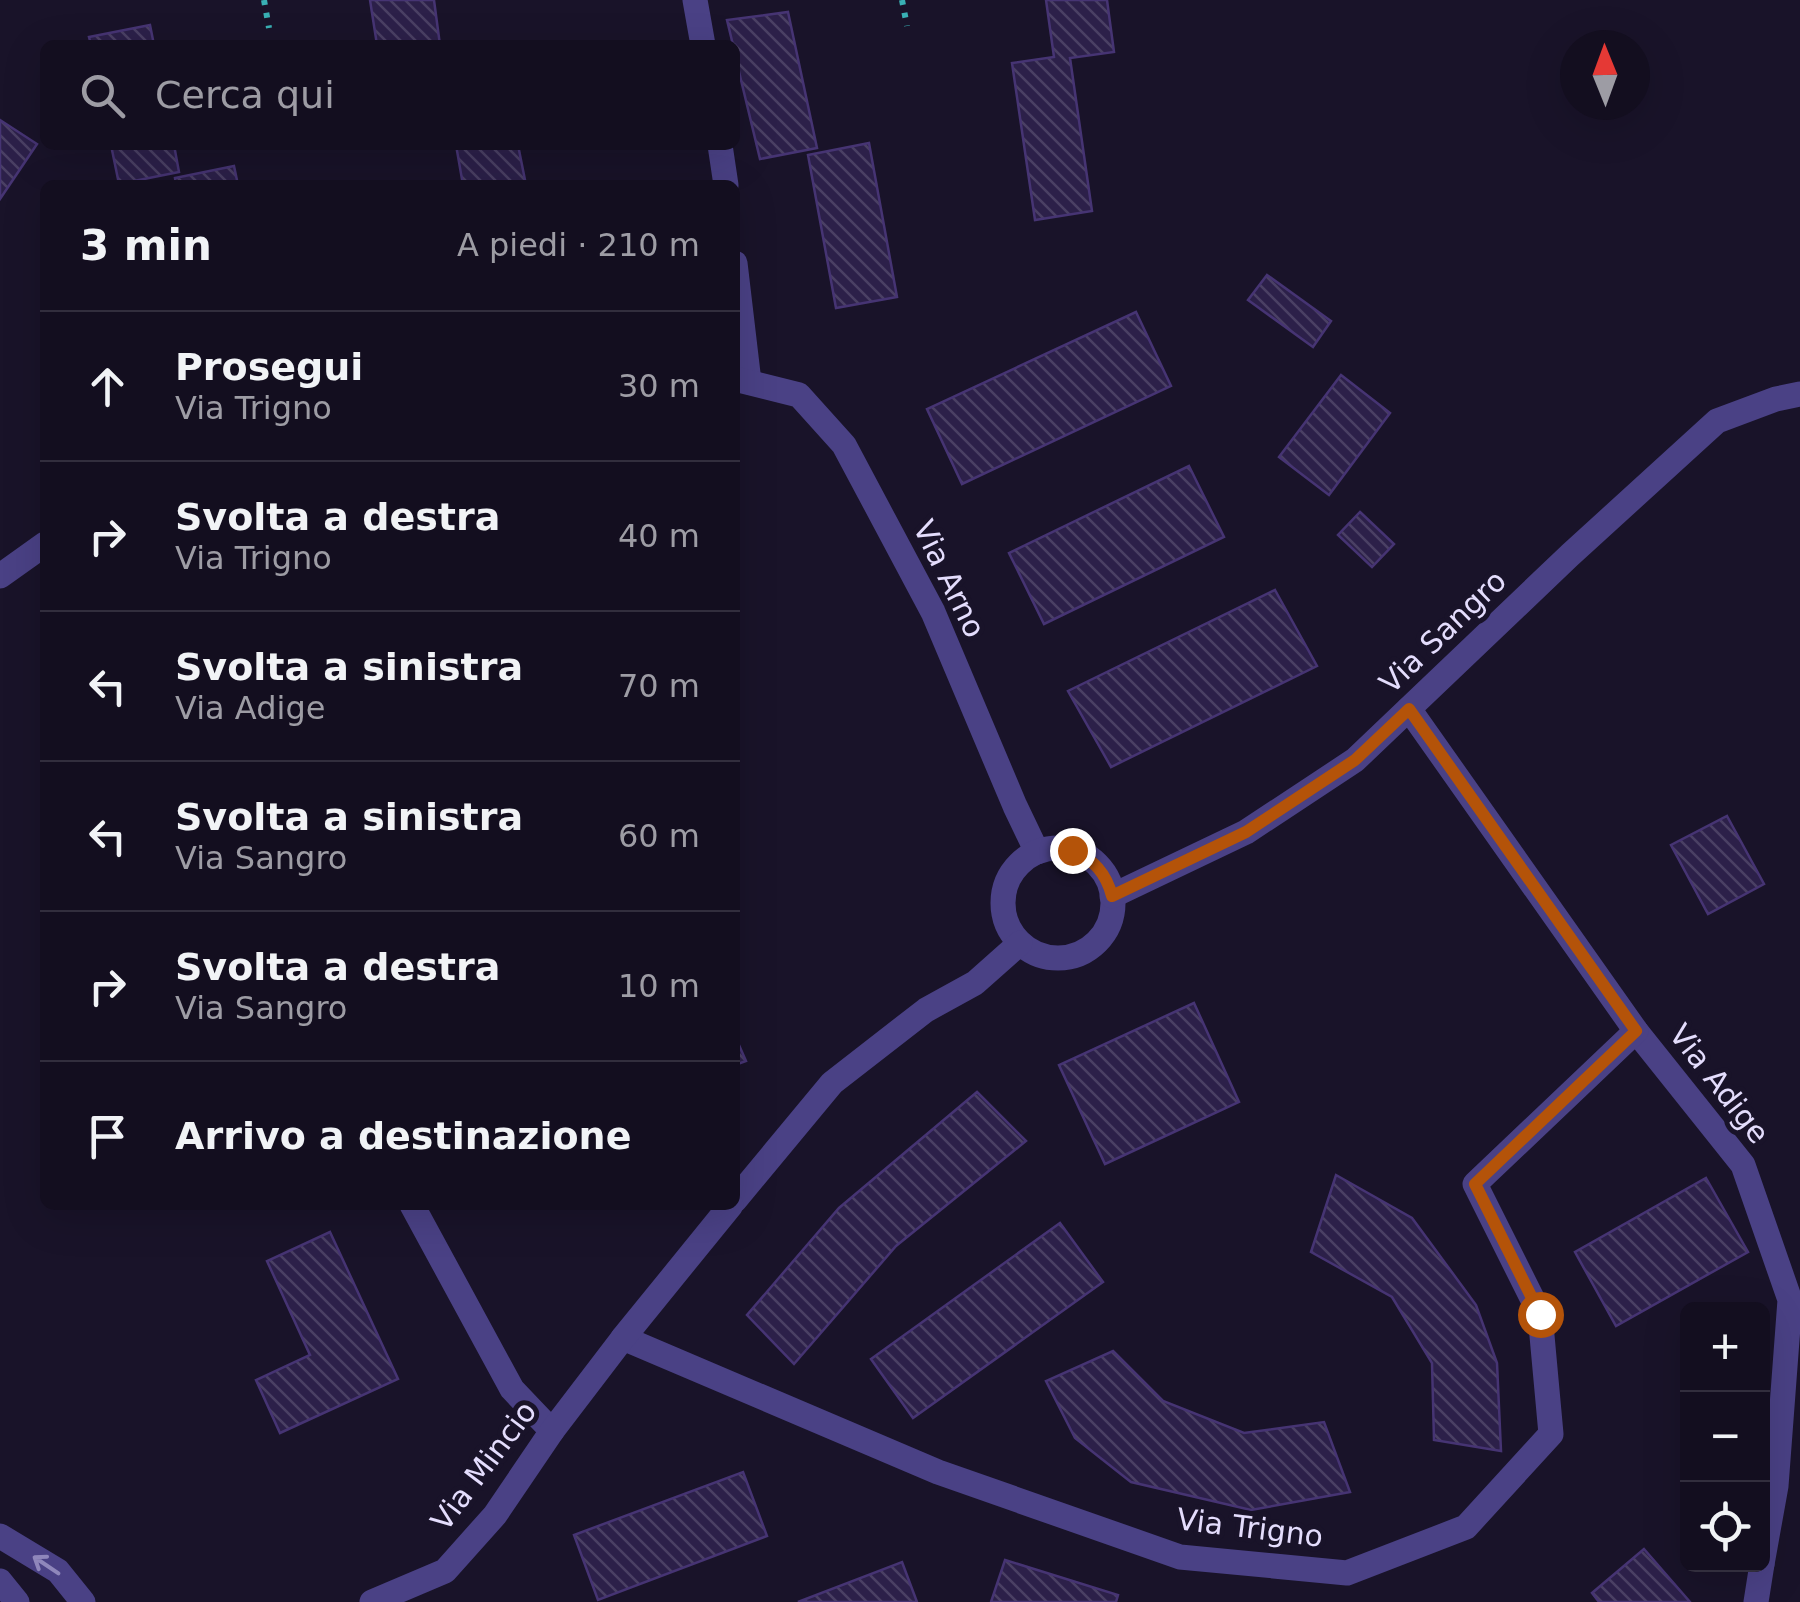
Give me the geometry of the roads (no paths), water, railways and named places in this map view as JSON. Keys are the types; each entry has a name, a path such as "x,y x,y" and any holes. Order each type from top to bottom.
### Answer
{"street":[{"path":"695,0 702,40"},
{"name":"Via Arno","path":"740,346 742,380 799,395 844,445 933,612 1037,852"},
{"name":"Via Sangro","path":"1112,896 1246,832 1355,760 1717,421 1800,394"},
{"path":"0,576 40,548"},
{"name":"Via Adige","path":"1409,709 1636,1031 1743,1165 1790,1300 1770,1519"},
{"path":"1055,848 1072,850 1095,863 1112,896 1105,931 1084,951 1071,956 1056,958 1030,951 1010,930 1004,917 1005,888 1010,875 1037,852 1055,848"},
{"path":"740,1194 832,1083 926,1010 974,982 1020,943"},
{"name":"Via Trigno","path":"623,1338 938,1472 1180,1557 1348,1573 1466,1526 1551,1434 1540,1314 1475,1184 1636,1031"},
{"path":"415,1210 512,1389 552,1431"},
{"path":"623,1338 727,1210"},
{"name":"Via Mincio","path":"372,1602 444,1571 495,1515 552,1431 623,1338"},
{"path":"0,1536 58,1571 84,1602"},
{"name":"Via Adige","path":"1756,1602 1761,1572"},
{"path":"0,1581 17,1602"}]}
